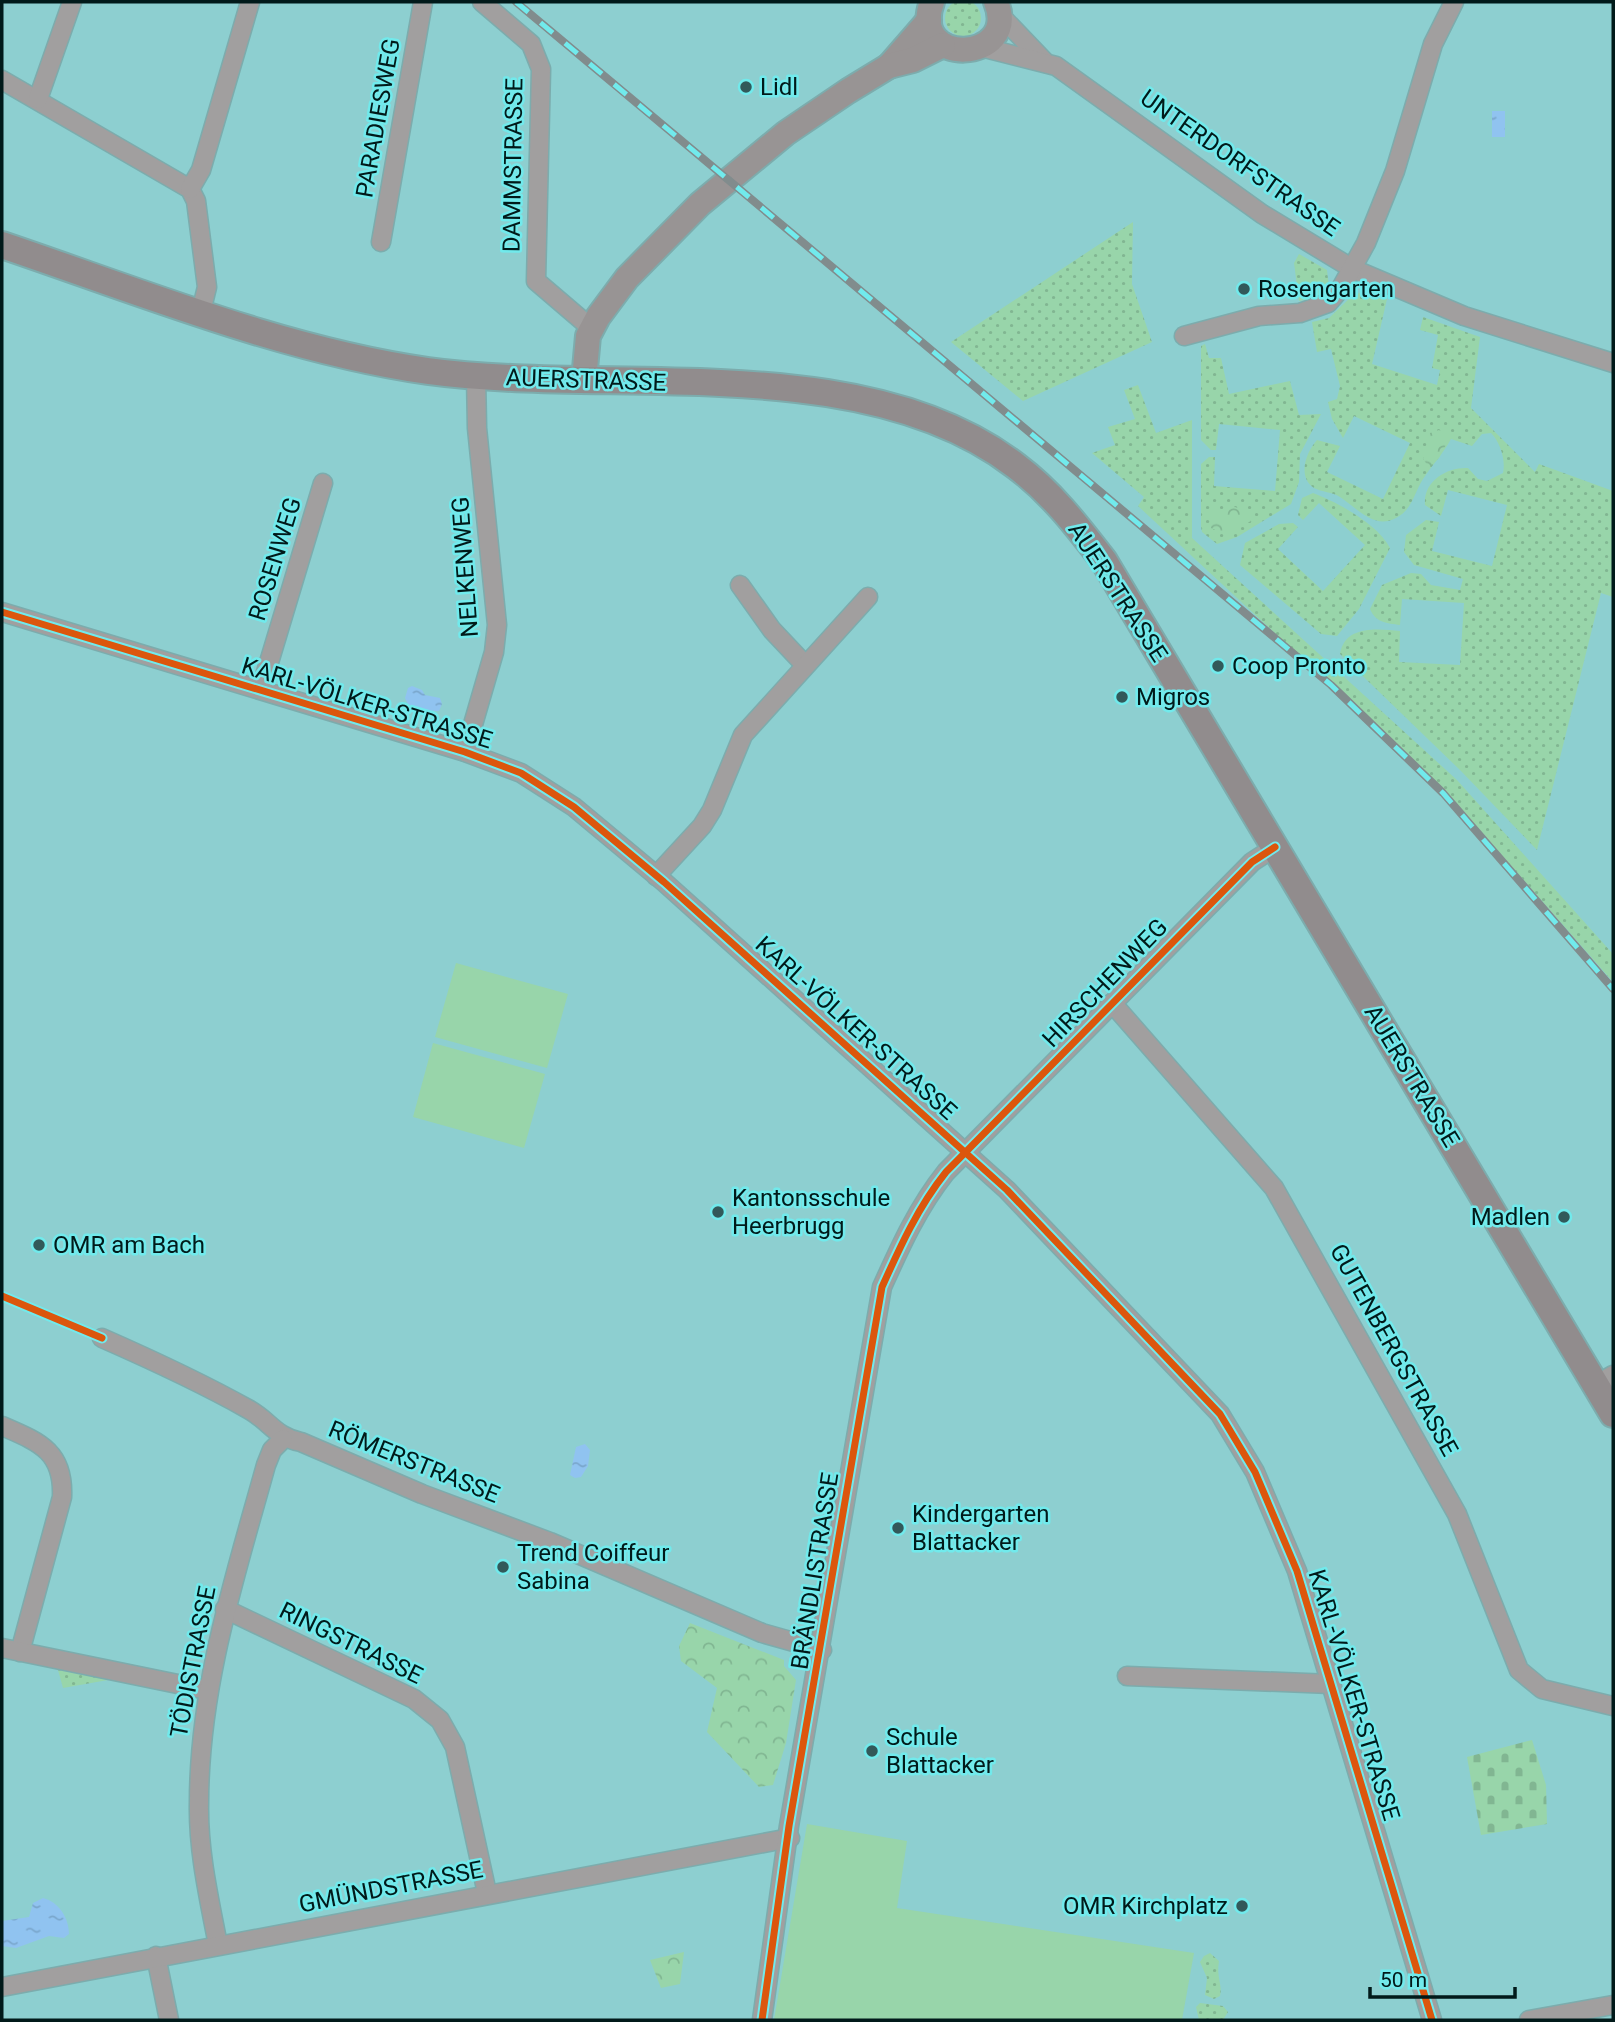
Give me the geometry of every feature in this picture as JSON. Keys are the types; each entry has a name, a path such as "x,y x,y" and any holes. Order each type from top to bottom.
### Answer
{"main road":[{"name":"AUERSTRASSE","path":"2,246 201,312 378,361 477,375 758,387 833,395 887,405 931,419 1015,465 1062,506 1104,562 1275,847 1605,1380 1613,1414"}],"street":[{"path":"38,99 72,2"},
{"path":"190,189 201,170 250,2"},
{"name":"PARADIESWEG","path":"381,243 423,2"},
{"name":"DAMMSTRASSE","path":"482,2 531,44 541,69 536,281 591,328"},
{"path":"1185,336 1259,316 1300,313 1328,303 1353,269 1395,171 1433,44 1454,2"},
{"path":"930,11 931,30 943,45 955,51 981,47 998,27 997,8"},
{"name":"UNTERDORFSTRASSE","path":"997,8 1044,61 1099,94 1262,214 1353,269 1464,316 1613,363"},
{"path":"889,66 930,11"},
{"path":"584,380 591,328 627,278 700,204 786,133 889,66 914,60 943,45"},
{"name":"UNTERDORFSTRASSE","path":"981,47 1044,61"},
{"path":"2,80 190,189 196,201 207,287 201,312"},
{"name":"NELKENWEG","path":"465,752 494,652 497,625 477,428 477,375"},
{"name":"ROSENWEG","path":"261,689 323,484"},
{"path":"740,585 772,630 806,666"},
{"path":"656,876 712,810 743,735 868,597"},
{"name":"KARL-VÖLKER-STRASSE","path":"2,612 465,752 521,773 574,807 656,876 966,1151 1088,1273 1220,1414 1255,1472 1297,1571 1432,2020"},
{"name":"HIRSCHENWEG","path":"966,1151 1252,862 1275,847"},
{"name":"GUTENBERGSTRASSE","path":"1112,1003 1273,1188 1458,1514 1519,1670 1542,1689 1613,1706"},
{"name":"BRÄNDLISTRASSE","path":"762,2020 790,1838 789,1826 822,1650 882,1287 903,1241 931,1191 966,1151"},
{"name":"RÖMERSTRASSE","path":"103,1338 189,1376 262,1417 283,1439 301,1442 422,1494 550,1542 762,1633 822,1650"},
{"path":"2,1426 49,1451 61,1472 62,1484 62,1497 20,1652"},
{"name":"TÖDISTRASSE","path":"218,1945 201,1852 198,1805 207,1690 225,1609 266,1465 272,1450 283,1439"},
{"name":"RINGSTRASSE","path":"225,1609 414,1699 440,1720 455,1747 487,1894"},
{"path":"2,1648 207,1690"},
{"path":"1128,1676 1331,1684"},
{"name":"GMÜNDSTRASSE","path":"2,1987 790,1838"},
{"path":"156,1956 169,2020"},
{"path":"1529,2020 1613,2005"}],"green space":[{"path":"963,0 976,5 981,18 976,31 963,36 950,31 945,18 950,5"},
{"path":"1133,222 1132,284 1152,342 1023,401 951,342"},
{"path":"1299,254 1327,270 1329,287 1319,297 1299,301 1294,263"},
{"path":"1363,291 1387,299 1372,364 1437,385 1440,370 1432,368 1438,335 1420,330 1423,317 1480,337 1471,408 1535,472 1539,464 1613,491 1613,597 1601,593 1537,850 1460,770 1340,654 1348,638 1355,633 1372,630 1400,631 1399,662 1460,665 1464,603 1402,599 1400,625 1379,620 1370,609 1382,585 1411,573 1421,574 1431,585 1460,590 1463,579 1414,565 1404,552 1406,535 1426,520 1439,522 1432,551 1492,566 1507,505 1448,490 1441,516 1425,505 1425,496 1432,482 1452,470 1468,468 1478,479 1487,481 1503,473 1502,452 1491,433 1482,434 1472,446 1451,439 1423,479 1406,510 1388,521 1373,520 1340,497 1314,488 1309,483 1305,464 1317,440 1340,446 1327,472 1383,499 1410,443 1354,416 1343,438 1332,419 1328,402 1337,399 1340,386 1331,349 1317,352 1312,322 1329,318 1351,297"},
{"path":"1205,344 1209,358 1221,358 1229,394 1290,381 1299,415 1321,414 1300,454 1299,482 1291,504 1237,537 1217,544 1202,532 1201,527 1201,464 1209,457 1215,457 1214,486 1275,491 1280,430 1219,424 1216,450 1211,450 1201,440 1201,346"},
{"path":"1138,385 1156,433 1192,420 1192,538 1457,780 1613,954 1613,982 1449,795 1138,506 1144,497 1092,453 1115,445 1108,427 1135,419 1124,390"},
{"path":"1439,430 1450,437 1439,458 1429,467 1423,459 1430,433"},
{"path":"1313,493 1367,522 1390,548 1359,609 1337,636 1321,634 1240,565 1245,543 1279,524 1293,523 1298,527 1278,549 1323,591 1365,545 1319,503 1303,520 1298,515 1302,498"},
{"path":"1235,507 1246,511 1251,521 1224,534 1211,528 1210,516 1213,511"},
{"path":"456,963 568,994 547,1068 435,1037"},
{"path":"433,1043 545,1074 524,1148 413,1117"},
{"path":"690,1623 784,1660 784,1666 796,1680 786,1743 773,1785 759,1787 707,1732 717,1688 681,1661 679,1646"},
{"path":"58,1670 108,1680 63,1688"},
{"path":"1532,1740 1546,1785 1547,1824 1481,1835 1467,1757"},
{"path":"807,1824 907,1841 897,1908 1194,1953 1182,2020 774,2020"},
{"path":"684,1952 680,1984 661,1988 650,1960"},
{"path":"1210,1953 1219,1961 1221,1992 1220,1996 1214,1999 1205,1995 1207,1978 1200,1962"},
{"path":"1200,2003 1223,2006 1228,2012 1223,2020 1199,2020 1196,2007"}],"water":[{"path":"1492,111 1505,111 1505,137 1492,137"},
{"path":"412,686 422,690 425,695 440,698 442,704 439,711 411,710 405,698 408,688"},
{"path":"585,1444 590,1450 588,1466 581,1477 575,1478 570,1475 576,1447"},
{"path":"43,1898 54,1903 62,1912 69,1934 64,1938 49,1936 16,1948 2,1946 2,1921 29,1917 33,1903"}],"railway":[{"path":"516,2 1331,685 1443,793 1613,989"}],"cycle path":[{"path":"2,612 465,752 521,773 574,807 664,882 1007,1190 1220,1414 1255,1472 1297,1571 1432,2020"},
{"path":"762,2020 789,1826 882,1287 918,1213 946,1172 1252,862 1275,847"},
{"path":"2,1296 102,1338"}],"place":[{"name":"Lidl","path":"746,87"},
{"name":"Rosengarten","path":"1244,289"},
{"name":"Coop Pronto","path":"1218,666"},
{"name":"Migros","path":"1122,697"},
{"name":"Kantonsschule Heerbrugg","path":"718,1212"},
{"name":"Madlen","path":"1564,1217"},
{"name":"OMR am Bach","path":"39,1245"},
{"name":"Kindergarten Blattacker","path":"898,1528"},
{"name":"Trend Coiffeur Sabina","path":"503,1567"},
{"name":"Schule Blattacker","path":"872,1751"},
{"name":"OMR Kirchplatz","path":"1242,1906"}]}
